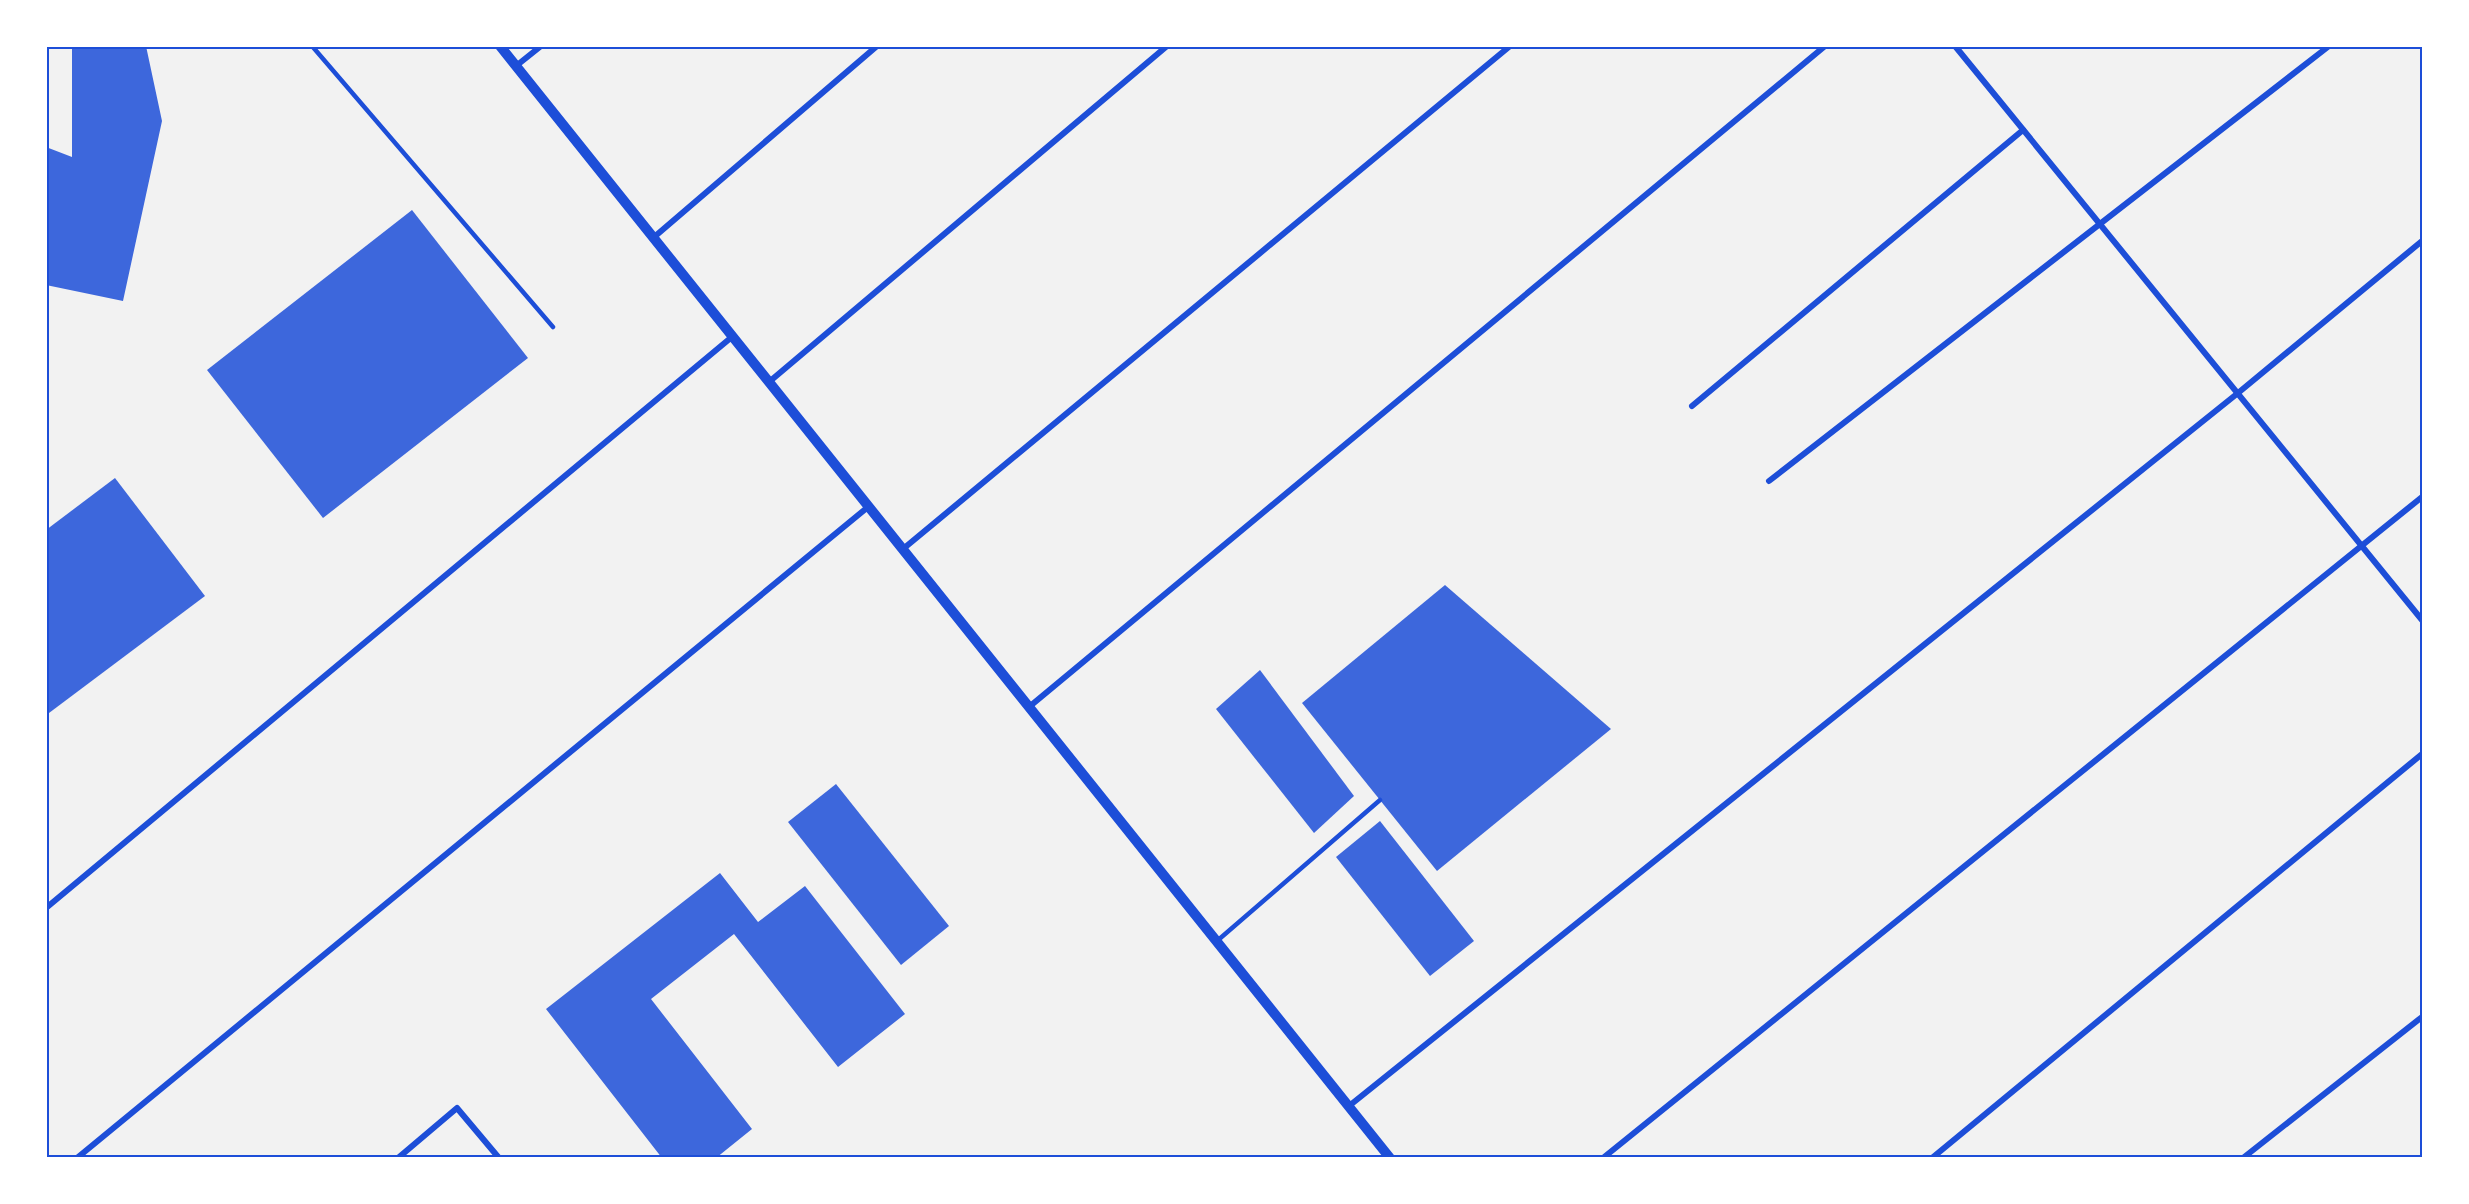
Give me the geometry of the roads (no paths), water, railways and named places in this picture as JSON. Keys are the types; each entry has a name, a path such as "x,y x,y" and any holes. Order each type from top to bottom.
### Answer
{"street":[{"path":"500,46 1390,1158"},
{"path":"516,66 541,46"},
{"path":"653,238 877,46"},
{"path":"769,382 1167,46"},
{"path":"903,549 1510,46"},
{"path":"1029,707 1825,46"},
{"path":"1955,46 2422,620"},
{"path":"1769,481 2101,226 2329,46"},
{"path":"1692,406 2023,130"},
{"path":"1349,1106 2238,393 2422,241"},
{"path":"46,908 733,336"},
{"path":"1603,1158 2422,497"},
{"path":"77,1158 868,507"},
{"path":"1932,1158 2422,754"},
{"path":"2243,1158 2422,1017"},
{"path":"398,1158 457,1108 499,1158"}],"lane":[{"path":"312,46 553,327"},
{"path":"1217,941 1380,800"}]}
